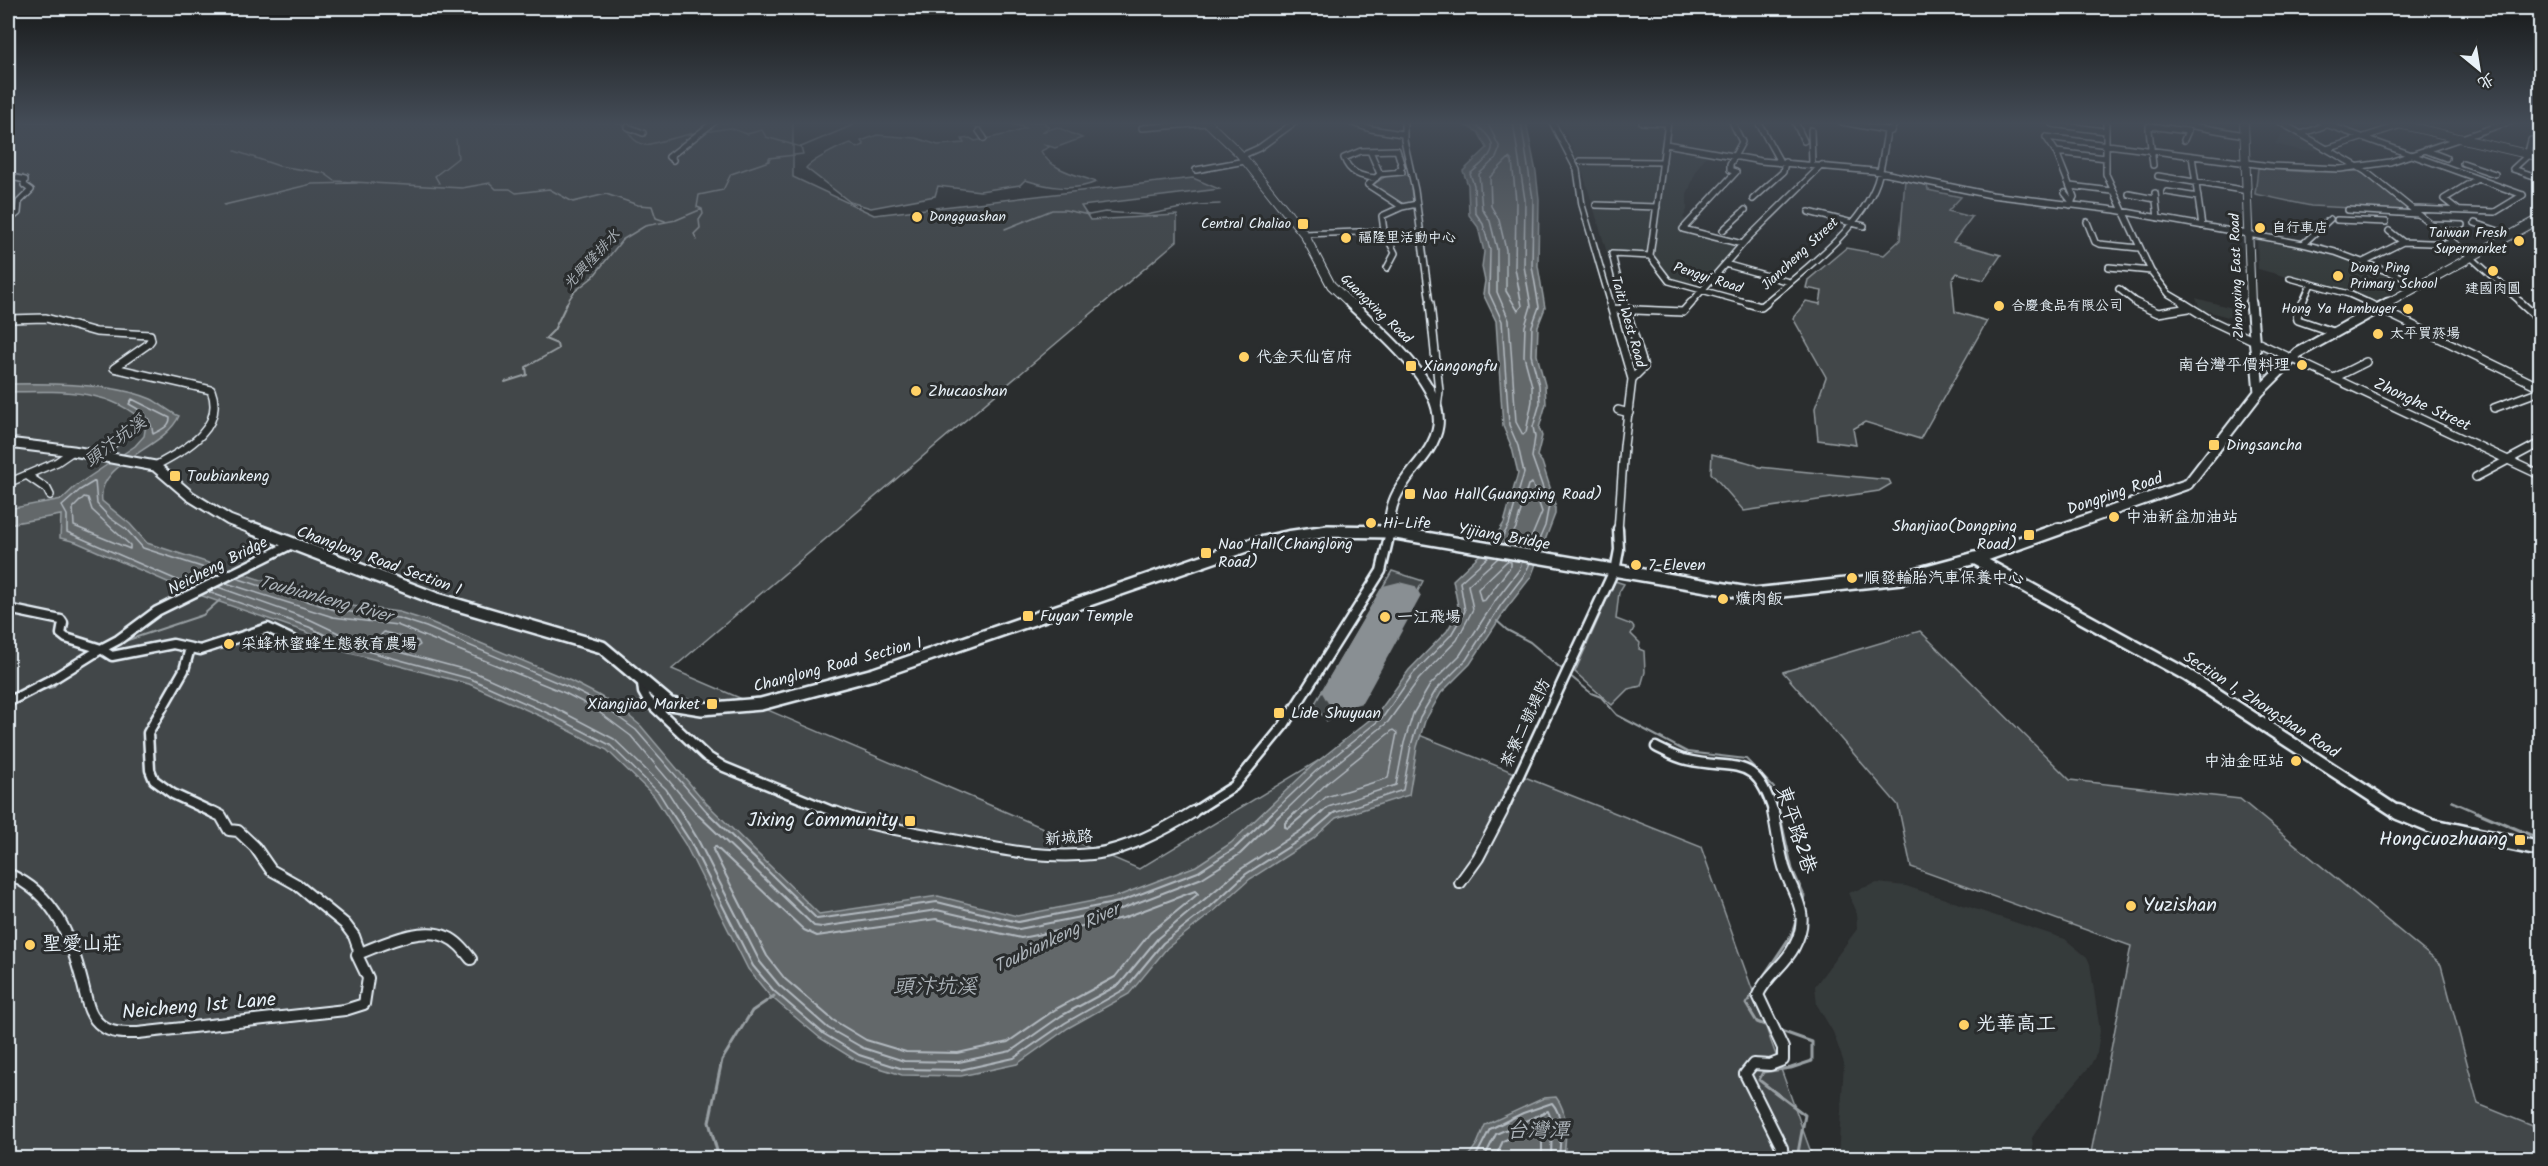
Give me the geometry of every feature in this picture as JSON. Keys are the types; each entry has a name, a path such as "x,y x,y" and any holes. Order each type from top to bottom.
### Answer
{"main road":[{"name":"Guangxing Road","path":"1258,176 1304,234 1331,285 1415,366 1437,408 1439,416 1437,436 1397,492 1386,520 1390,532"},
{"name":"Zhongxing East Road","path":"2248,176 2253,339 2259,392"},
{"name":"Dongping Road","path":"1613,571 1734,592 1762,594 1901,578 1974,558 2188,484 2259,392 2293,358 2378,307 2541,219"},
{"path":"8,443 73,451 155,466"},
{"name":"Changlong Road Section 1","path":"155,466 208,508 229,520 434,598 602,648 615,656 642,683 670,704 715,709 761,704 914,662 1259,542 1358,530 1390,532"},
{"name":"Yijiang Bridge","path":"1390,532 1613,571"},
{"name":"Section 1, Zhongshan Road","path":"1974,558 2187,675 2402,815 2432,826 2541,849"}],"street":[{"path":"8,221 18,213 19,202 31,190 24,185 25,180 22,177 14,176"},
{"path":"1378,176 1368,185 1402,207"},
{"path":"1411,176 1417,204 1439,392 1437,408"},
{"name":"Taiti West Road","path":"1578,176 1582,205 1632,379 1621,481 1619,550 1613,571"},
{"path":"1632,379 1644,367 1612,254 1650,256 1661,176"},
{"path":"1732,176 1683,229 1742,244"},
{"path":"1753,199 1778,176"},
{"path":"1612,309 1683,312 1742,244 1810,176"},
{"name":"Jiancheng Street","path":"1761,307 1834,243 1870,200 1878,176"},
{"path":"1900,176 1985,194 2072,201 2302,244 2363,262 2421,284"},
{"path":"2066,176 2072,201"},
{"name":"Zhonghe Street","path":"2107,176 2151,271 2167,292 2188,308 2336,377 2388,405 2541,475"},
{"path":"2161,176 2248,191"},
{"path":"2195,176 2202,226"},
{"path":"2370,176 2471,256 2541,320"},
{"path":"2412,209 2495,212 2523,195 2469,176"},
{"path":"2458,210 2444,199 2477,179"},
{"path":"2070,186 2112,190"},
{"path":"2167,192 2198,198"},
{"path":"2065,193 2072,201"},
{"path":"2129,194 2155,196 2158,218"},
{"path":"1387,268 1395,253 1384,231 1383,214 1417,204"},
{"path":"1596,205 1657,207"},
{"path":"1723,230 1745,210"},
{"path":"2348,210 2418,214"},
{"path":"2365,211 2378,222"},
{"path":"1809,212 1864,226"},
{"path":"2302,244 2333,219 2386,222"},
{"path":"2086,222 2099,244 2139,248"},
{"path":"2475,223 2510,235"},
{"path":"2432,224 2462,225"},
{"path":"1304,234 1384,231"},
{"path":"2389,231 2403,242"},
{"path":"2363,262 2403,242 2456,244"},
{"name":"Pengyi Road","path":"1650,256 1665,278 1761,307"},
{"path":"1725,264 1789,282"},
{"path":"2109,267 2151,271"},
{"path":"2290,278 2349,294 2541,389"},
{"path":"2311,284 2297,316 2298,320 2333,333"},
{"path":"2119,290 2144,311 2152,313 2188,308"},
{"path":"8,320 46,318 96,332 150,336 151,340 147,345 114,368 211,390 215,397 215,408 205,434 181,452 155,466"},
{"path":"2336,377 2367,362"},
{"path":"2494,408 2541,389"},
{"path":"1618,410 1629,413"},
{"path":"94,455 114,443"},
{"path":"2476,477 2541,443"},
{"path":"8,483 28,476 73,451"},
{"path":"28,476 47,489 50,495"},
{"name":"新城路","path":"642,683 643,693 648,701 706,756 724,767 840,814 891,829 1025,854 1093,854 1130,843 1174,824 1234,786 1284,725 1381,571 1390,532"},
{"name":"Neicheng Bridge","path":"101,649 118,640 157,611 290,545"},
{"name":"茶寮二號堤防","path":"1460,883 1478,858 1498,819 1613,571"},
{"path":"8,609 61,620 62,634 66,638 101,649 112,656 171,644 183,644 190,648 209,648 268,628 295,641"},
{"path":"8,874 20,877 48,901 66,931 90,1013 95,1021 108,1032 138,1033 345,1010 364,1004 368,990 367,969 357,955 360,953 354,936 345,924 296,884 271,870 255,847 238,831 229,830 221,816 173,794 154,780 150,770 148,734 184,670 190,648"},
{"path":"8,702 56,677 101,649"},
{"name":"東平路2巷","path":"1656,747 1685,760 1745,769 1761,783 1769,801 1784,867 1802,903 1800,936 1784,963 1762,984 1758,995 1783,1048 1783,1060 1770,1065 1753,1064 1745,1074 1782,1148 1783,1158"},
{"path":"360,953 408,938 442,934 459,944 471,959"}],"shaded area":[{"path":"8,176 793,176 874,215 1193,178 1219,189 1081,206 1090,220 1177,215 1177,241 672,669 1139,869 1384,721 1701,847 1813,1158 8,1158"},
{"path":"817,176 1080,176 1096,182 1069,188 1025,180 1020,185 980,191 938,186 935,196 871,208 850,202"},
{"path":"1385,176 1409,176 1413,202 1402,206 1372,185"},
{"path":"1584,176 1694,176 1687,194 1687,210 1683,218 1688,220 1680,228 1738,246 1712,274 1703,290 1666,280 1647,257 1608,256"},
{"path":"2257,176 2367,176 2411,211 2311,206 2255,194"},
{"path":"1905,180 1927,185 1928,190 1961,197 1948,211 1972,217 1953,242 2001,255 1984,280 1957,273 1952,280 1955,312 1987,321 1920,439 1865,422 1853,429 1856,445 1818,440 1815,408 1826,377 1793,318 1806,301 1820,304 1822,291 1806,288 1808,280 1846,248 1884,255 1900,240"},
{"name":"Dong Ping Primary School","path":"2257,238 2331,253 2412,282 2371,304 2349,294 2258,269"},
{"path":"2196,298 2232,308 2233,314 2242,316 2242,321 2200,309"},
{"path":"2259,346 2282,357 2265,376 2262,375"},
{"path":"1712,454 1759,467 1889,480 1891,484 1879,491 1744,511 1711,473"},
{"name":"一江飛場","path":"1392,571 1423,581 1386,653 1362,691 1327,721 1314,705"},
{"path":"1615,581 1624,584 1619,592 1616,619 1634,628 1631,634 1640,643 1639,649 1644,651 1645,672 1641,686 1628,689 1612,705 1575,672"},
{"path":"1920,631 2070,780 2240,799 2441,965 2478,1104 2540,1129 2540,1158 2090,1158 2131,946 1911,867 1898,805 1783,672"},
{"name":"光華高工","path":"1877,883 1906,886 2065,939 2087,957 2100,1031 2097,1053 2090,1066 2042,1122 2032,1138 2034,1158 1838,1158 1844,1063 1833,1032 1817,1005 1815,986 1857,929 1856,910 1848,893"}],"water":[{"name":"頭汴坑溪","path":"1465,176 1536,176 1539,199 1538,266 1545,308 1538,326 1537,355 1545,385 1546,404 1539,428 1542,436 1537,456 1542,462 1555,503 1555,514 1531,577 1506,609 1470,664 1441,693 1425,721 1417,747 1409,795 1336,818 1313,839 1250,879 1167,948 1129,994 1068,1028 1017,1064 961,1076 902,1075 857,1061 820,1038 769,995 748,969 685,844 654,796 607,750 549,720 469,684 346,652 306,632 188,591 76,542 60,538 61,515 8,524 8,509 62,499 77,485 135,446 144,436 146,424 132,412 99,397 45,391 8,392 8,384 101,387 151,399 179,416 160,438 120,466 110,476 103,488 102,501 130,524 147,543 336,604 399,612 428,621 571,681 598,695 618,707 641,726 706,803 819,914 938,896 1017,916 1118,896 1196,866 1231,843 1312,766 1378,713 1409,670 1447,631 1459,611 1453,580 1491,544 1504,523 1518,473 1512,448 1503,426 1496,321 1483,294 1484,252 1478,227 1469,215 1468,185"},
{"name":"台灣潭","path":"1556,1097 1565,1118 1564,1158 1467,1158 1477,1144 1485,1125 1544,1098"}],"waterway":[{"path":"8,186 21,176"},
{"path":"329,176 335,181 462,188 490,183 496,189 510,189 516,193 549,189 573,202 606,194 638,205 652,206 656,218 665,221"},
{"path":"435,176 439,183"},
{"name":"光興隆排水","path":"702,209 697,207 699,195 723,190 730,176"},
{"path":"224,205 312,184 357,183"},
{"path":"1005,229 1052,210 1089,215 1105,212 1146,215 1197,205 1220,204"},
{"name":"光興隆排水","path":"566,304 574,292 593,277 622,240 645,226 676,220 702,209"},
{"path":"697,240 694,234 700,228 699,220 703,214 702,209"},
{"name":"光興隆排水","path":"505,382 527,375 526,367 558,349 557,344 545,339 554,330 567,303"},
{"path":"122,642 203,615 220,600"},
{"path":"1497,621 1507,630 1530,642 1564,671"},
{"path":"1569,675 1591,693 1601,697 1617,715 1687,752 1746,759 1774,788 1780,814"},
{"path":"35,692 53,687 61,678"},
{"path":"2451,801 2481,814"},
{"path":"1779,812 1792,869 1804,896 1802,904"},
{"path":"2477,812 2540,839"},
{"path":"1761,980 1792,934 1797,918"},
{"path":"1757,987 1746,1004 1757,1022 1770,1027"},
{"path":"713,1158 717,1151 709,1122 722,1060 752,1011 774,996"},
{"path":"1778,1030 1812,1042 1812,1061 1791,1068 1763,1072 1759,1080 1805,1115 1797,1158"}],"runway":[{"path":"1345,691 1399,596"}],"place":[{"name":"Dongguashan","path":"917,217"},
{"name":"Central Chaliao","path":"1303,224"},
{"name":"自行車店","path":"2260,228"},
{"name":"福隆里活動中心","path":"1346,238"},
{"name":"Taiwan Fresh Supermarket","path":"2519,241"},
{"name":"建國肉圓","path":"2493,271"},
{"name":"Dong Ping Primary School","path":"2338,276"},
{"name":"合慶食品有限公司","path":"1999,306"},
{"name":"Hong Ya Hambuger","path":"2408,309"},
{"name":"太平買菸場","path":"2378,334"},
{"name":"代金天仙宮府","path":"1244,357"},
{"name":"南台灣平價料理","path":"2302,365"},
{"name":"Xiangongfu","path":"1411,366"},
{"name":"Zhucaoshan","path":"916,391"},
{"name":"Dingsancha","path":"2214,445"},
{"name":"Toubiankeng","path":"175,476"},
{"name":"Nao Hall(Guangxing Road)","path":"1410,494"},
{"name":"中油新益加油站","path":"2114,517"},
{"name":"Hi-Life","path":"1371,523"},
{"name":"Shanjiao(Dongping Road)","path":"2029,535"},
{"name":"Nao Hall(Changlong Road)","path":"1206,553"},
{"name":"7-Eleven","path":"1636,565"},
{"name":"順發輪胎汽車保養中心","path":"1852,578"},
{"name":"爌肉飯","path":"1723,599"},
{"name":"Fuyan Temple","path":"1028,616"},
{"name":"一江飛場","path":"1385,617"},
{"name":"采蜂林蜜蜂生態教育農場","path":"229,644"},
{"name":"Xiangjiao Market","path":"712,704"},
{"name":"Lide Shuyuan","path":"1279,713"},
{"name":"中油金旺站","path":"2296,761"},
{"name":"Jixing Community","path":"910,821"},
{"name":"Hongcuozhuang","path":"2520,840"},
{"name":"Yuzishan","path":"2131,906"},
{"name":"聖愛山莊","path":"30,945"},
{"name":"光華高工","path":"1964,1025"}],"water label":[{"name":"Toubiankeng River","path":"325,600"},
{"name":"Toubiankeng River","path":"1057,939"}]}
